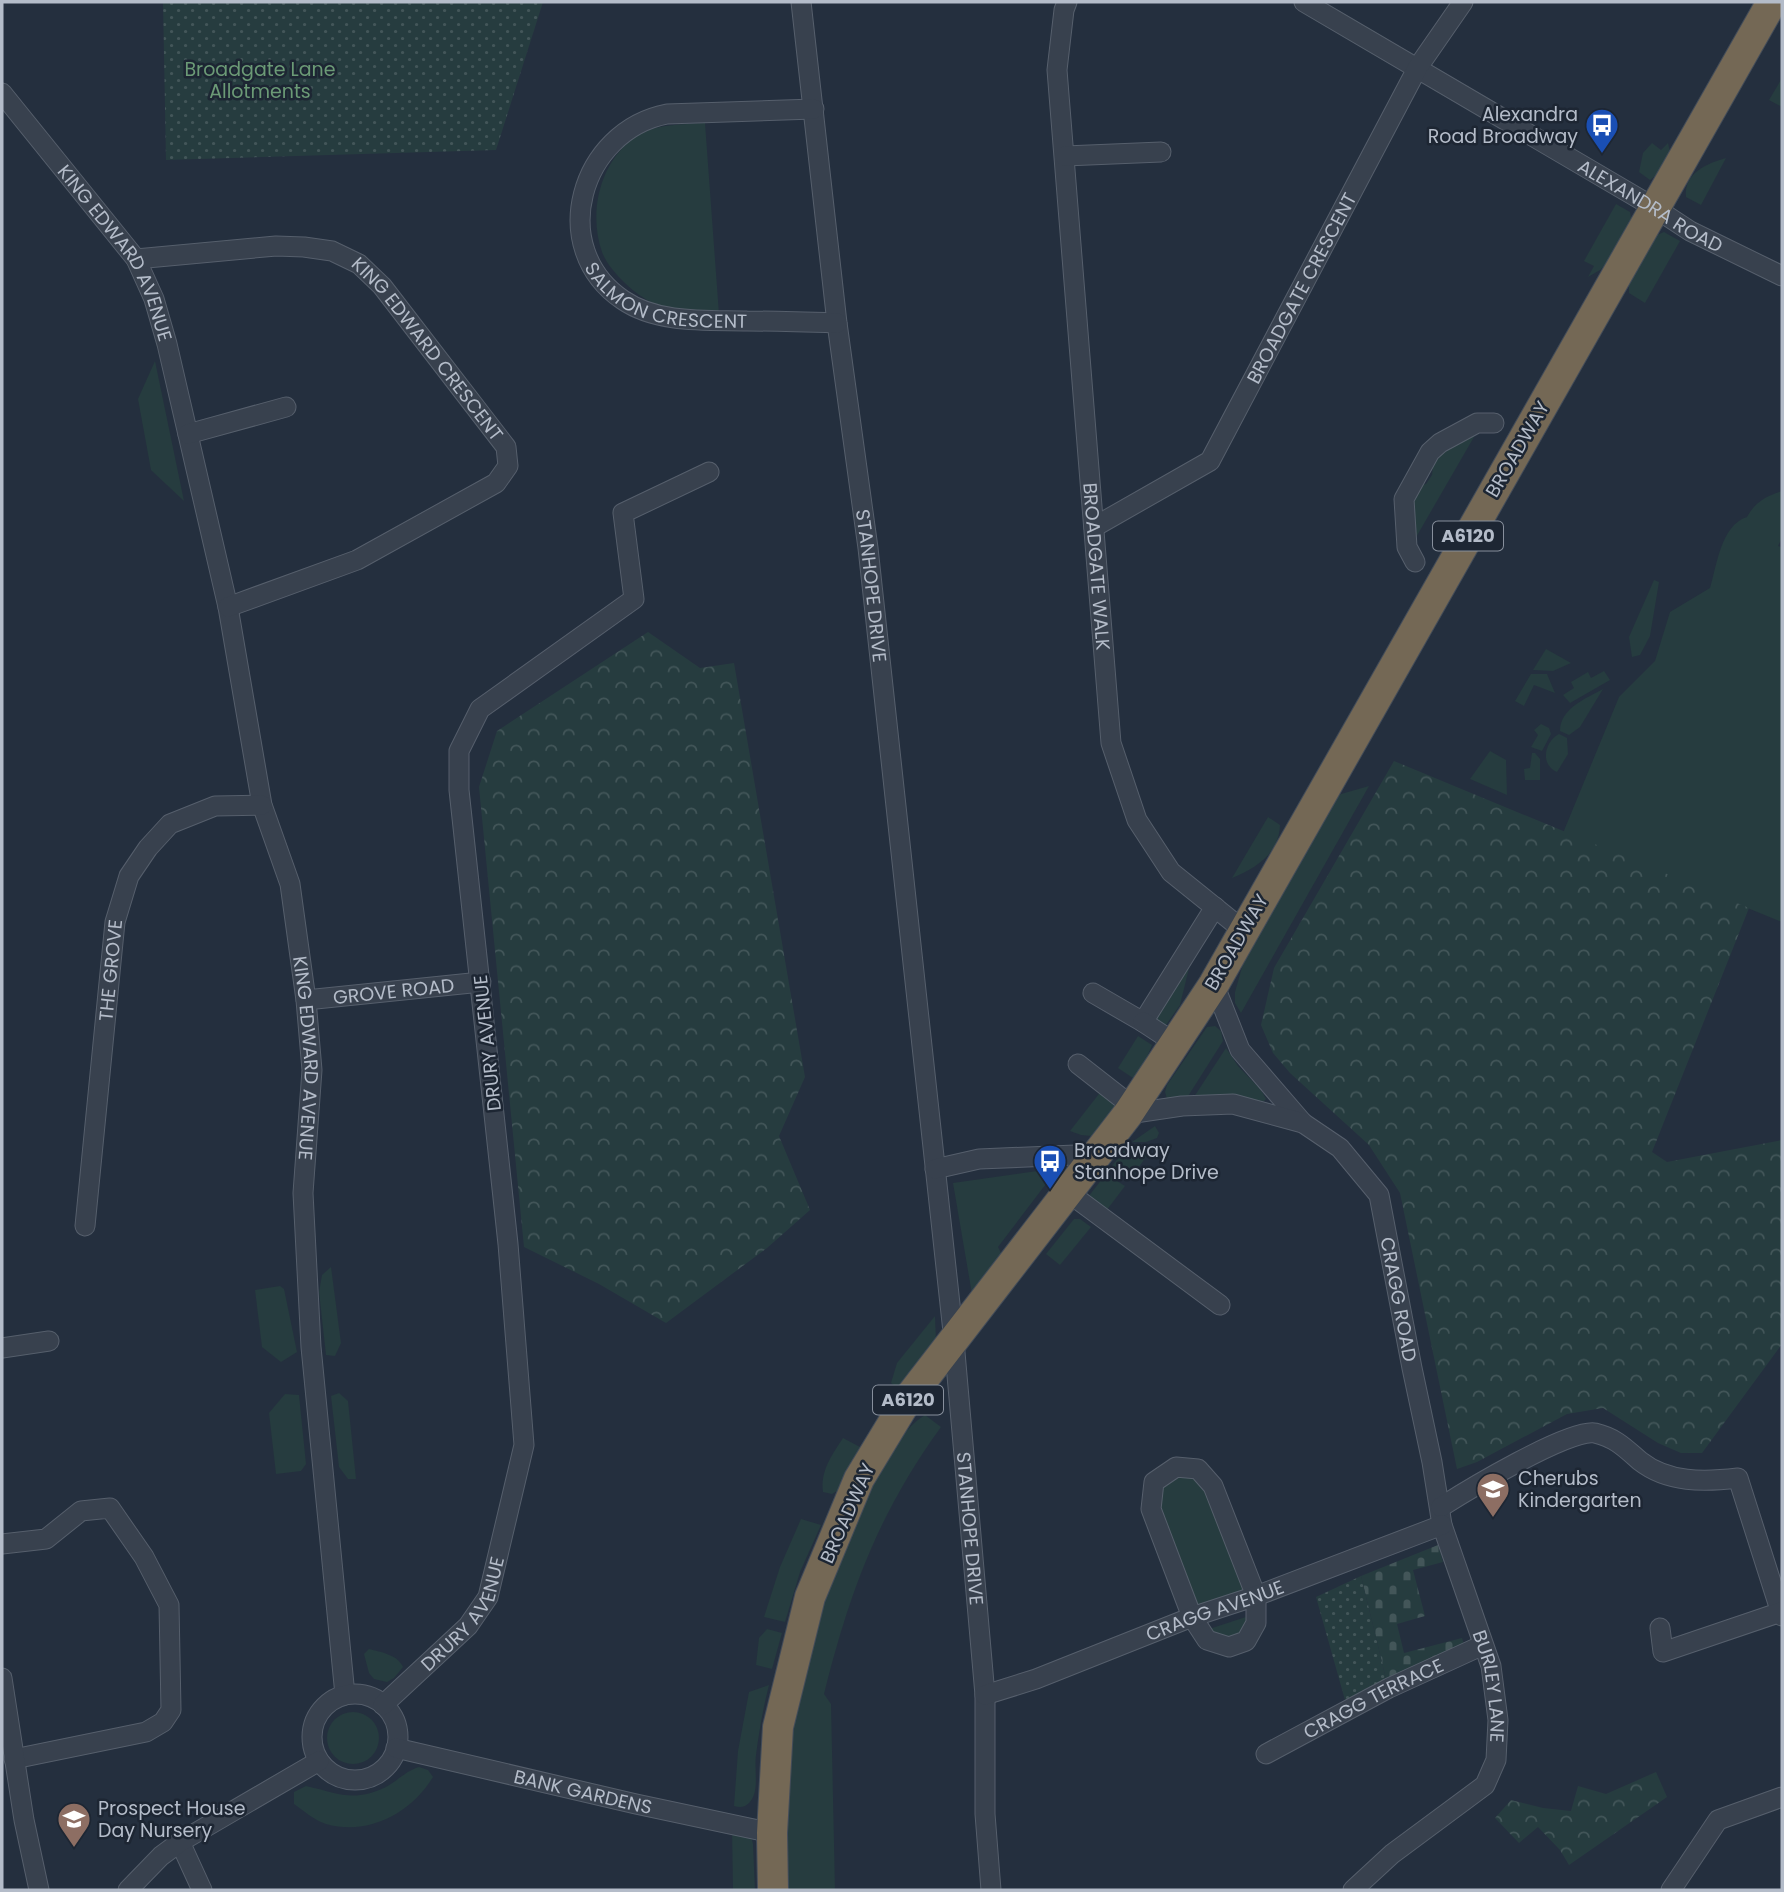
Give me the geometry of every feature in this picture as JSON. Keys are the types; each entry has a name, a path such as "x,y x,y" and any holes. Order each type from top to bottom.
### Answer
{"highway":[{"name":"BROADWAY","path":"773,1890 772,1833 778,1727 810,1597 859,1479 905,1403 1099,1154 1214,984 1772,2"}],"street":[{"name":"STANHOPE DRIVE","path":"801,2 837,323 868,548 954,1340 985,1695 985,1814 991,1890"},
{"name":"BROADGATE WALK","path":"1068,2 1064,10 1057,70 1111,743 1137,820 1171,872 1243,930"},
{"name":"ALEXANDRA ROAD","path":"1304,2 1690,230 1782,276"},
{"name":"BROADGATE CRESCENT","path":"1094,527 1210,461 1418,67 1463,2"},
{"name":"KING EDWARD AVENUE","path":"2,93 136,259 154,299 228,607 262,805 290,884 306,1000 312,1070 303,1193 311,1347 345,1695"},
{"name":"SALMON CRESCENT","path":"814,108 667,114 650,117 630,127 612,141 587,181 580,208 581,236 590,262 604,283 624,301 651,313 678,319 837,323"},
{"path":"1065,156 1161,152"},
{"name":"KING EDWARD CRESCENT","path":"136,259 276,246 332,251 359,264 382,286 506,447 508,466 496,482 357,560 228,607"},
{"path":"188,434 286,407"},
{"path":"1415,562 1407,547 1404,499 1430,452 1440,443 1477,423 1494,423"},
{"name":"DRURY AVENUE","path":"383,1704 468,1626 488,1597 524,1445 512,1289 459,790 459,751 480,709 634,599 623,513 709,471"},
{"name":"THE GROVE","path":"85,1226 115,922 129,876 148,848 170,824 215,806 262,805"},
{"path":"1143,1022 1214,907"},
{"name":"GROVE ROAD","path":"306,1000 481,982"},
{"name":"CRAGG ROAD","path":"1214,984 1240,1049 1303,1123 1340,1148 1379,1195 1441,1516"},
{"path":"1093,993 1175,1043"},
{"path":"1078,1064 1131,1110"},
{"name":"CRAGG ROAD","path":"1131,1110 1233,1104 1303,1123"},
{"path":"935,1169 978,1159 1099,1154"},
{"path":"1069,1193 1220,1305"},
{"path":"2,1348 48,1341"},
{"name":"CRAGG AVENUE","path":"985,1695 1036,1679 1192,1617 1256,1596 1441,1516 1471,1488 1568,1438 1592,1432 1618,1440 1642,1462 1662,1474 1688,1480 1738,1478 1780,1604"},
{"path":"1176,1467 1198,1469 1213,1486 1256,1596 1255,1623 1246,1641 1229,1647 1207,1640 1192,1617 1151,1509 1154,1482 1176,1467"},
{"path":"2,1544 46,1539 81,1511 110,1508 144,1557 169,1605 171,1710 163,1722 146,1731 14,1759"},
{"name":"BURLEY LANE","path":"1353,1890 1392,1854 1485,1785 1496,1760 1498,1720 1491,1666 1441,1516"},
{"path":"1660,1628 1664,1652 1780,1604"},
{"name":"CRAGG TERRACE","path":"1266,1754 1389,1689 1483,1645"},
{"path":"2,1678 24,1820 39,1890"},
{"path":"345,1695 372,1697 383,1704 396,1725 396,1748 390,1761 381,1771 355,1780 341,1778 329,1771 319,1761 313,1749 314,1721 332,1700 345,1695"},
{"name":"BANK GARDENS","path":"396,1748 772,1833"},
{"path":"128,1890 161,1856 180,1842 319,1761"},
{"path":"1671,1890 1718,1820 1782,1797"},
{"path":"180,1842 202,1890"}],"green space":[{"name":"Broadgate Lane Allotments","path":"163,2 543,2 496,150 166,160"},
{"path":"1782,78 1782,107 1769,100"},
{"path":"705,123 719,314 670,309 640,295 617,275 606,259 598,237 596,220 600,188 614,159 624,146 653,129"},
{"path":"1652,143 1661,150 1668,143 1670,152 1659,173 1650,180 1639,172 1643,153"},
{"path":"1726,158 1701,205 1686,197 1688,181 1698,170"},
{"path":"1616,204 1630,212 1631,218 1606,264 1588,277 1594,266 1584,261"},
{"path":"1664,232 1680,241 1645,303 1629,293 1629,283 1657,235"},
{"path":"155,361 184,501 151,470 138,399"},
{"path":"1478,430 1411,546 1415,486 1426,484 1432,475 1433,466 1429,461"},
{"path":"1782,491 1782,538 1778,546 1782,547 1782,922 1563,833 1619,697 1655,661 1670,612 1710,588 1721,547 1731,528 1747,517 1762,500"},
{"path":"1654,580 1659,582 1650,636 1640,655 1632,657 1629,637"},
{"path":"648,632 700,668 734,663 805,1077 779,1136 810,1210 767,1248 666,1323 599,1284 524,1247 479,787 497,731"},
{"path":"1546,649 1571,663 1553,671 1533,670"},
{"path":"1604,671 1610,680 1570,703 1563,695 1574,688 1571,682 1588,672 1591,678"},
{"path":"1531,674 1547,674 1555,693 1534,685 1524,706 1515,701"},
{"path":"1603,689 1580,727 1569,735 1560,731 1564,716 1569,710"},
{"path":"1541,724 1549,728 1551,734 1542,751 1531,747 1538,735 1534,730"},
{"path":"1559,734 1567,738 1568,754 1557,772 1548,764 1546,753 1550,742"},
{"path":"1490,751 1506,760 1507,795 1470,779"},
{"path":"1532,753 1540,759 1540,780 1525,780 1524,769 1530,768"},
{"path":"1394,761 1749,908 1652,1152 1667,1162 1782,1140 1782,1344 1702,1453 1681,1453 1658,1443 1603,1408 1567,1414 1477,1462 1457,1469 1400,1193 1369,1145 1290,1073 1273,1053 1261,1025 1274,968"},
{"path":"1369,786 1241,1013 1235,1003 1235,992 1246,953 1334,801 1341,794"},
{"path":"1268,817 1280,825 1279,835 1271,852 1249,870 1232,878"},
{"path":"1190,964 1180,1005 1166,1025 1149,1014"},
{"path":"1215,1026 1221,1031 1223,1041 1185,1101 1167,1099 1167,1085 1207,1027"},
{"path":"1138,1036 1152,1045 1142,1069 1133,1078 1118,1068"},
{"path":"1226,1048 1238,1066 1261,1090 1266,1099 1261,1104 1192,1100"},
{"path":"1102,1090 1115,1102 1115,1107 1092,1136 1070,1131"},
{"path":"1155,1126 1159,1133 1157,1138 1146,1142 1132,1142"},
{"path":"1129,1145 1142,1147 1148,1154 1129,1181 1111,1167"},
{"path":"1052,1169 1059,1175 1056,1184 1049,1180 998,1247 1002,1255 972,1294 953,1183"},
{"path":"1106,1174 1125,1186 1103,1215 1088,1197"},
{"path":"1074,1219 1080,1219 1091,1227 1060,1265 1046,1254"},
{"path":"331,1267 341,1343 335,1356 326,1355 319,1292 322,1275"},
{"path":"280,1286 284,1289 297,1352 281,1362 262,1347 255,1290"},
{"path":"935,1316 936,1341 898,1388 891,1383 897,1363"},
{"path":"339,1393 348,1401 356,1479 348,1479 339,1467 331,1396"},
{"path":"285,1394 299,1395 306,1464 301,1471 276,1474 269,1413"},
{"path":"925,1415 941,1427 900,1491 869,1554 844,1621 824,1694 831,1704 835,1890 784,1890 790,1746 801,1683 817,1621 839,1560 876,1478 906,1431"},
{"path":"843,1438 860,1447 837,1491 832,1494 823,1492 825,1470"},
{"path":"1179,1476 1195,1477 1207,1490 1246,1590 1197,1605 1158,1508 1162,1489"},
{"path":"801,1519 821,1525 800,1572 785,1622 764,1617 780,1567"},
{"path":"1438,1545 1443,1562 1413,1570 1425,1616 1397,1624 1404,1653 1462,1638 1465,1648 1387,1683 1361,1576"},
{"path":"1361,1576 1387,1683 1345,1700 1316,1597"},
{"path":"1249,1616 1243,1634 1231,1640 1206,1630"},
{"path":"767,1629 782,1633 772,1669 756,1665 759,1638"},
{"path":"369,1649 393,1657 403,1667 387,1682 374,1679 369,1673 364,1654"},
{"path":"769,1685 757,1746 754,1794 746,1805 734,1806 738,1751 749,1692"},
{"path":"353,1712 363,1714 371,1720 377,1728 377,1748 371,1756 363,1762 353,1764 343,1762 335,1756 329,1748 327,1738 329,1728 335,1720 343,1714"},
{"path":"419,1767 428,1770 433,1777 424,1790 401,1811 373,1824 342,1827 326,1824 294,1804 294,1792 306,1786 346,1795 364,1795 386,1787"},
{"path":"1656,1772 1667,1797 1569,1865 1560,1850 1538,1827 1519,1843 1495,1818 1511,1800 1571,1811 1578,1786 1606,1794"},
{"path":"732,1829 751,1836 755,1890 733,1890"}],"place":[{"name":"Alexandra Road Broadway","path":"1602,155"},
{"name":"Broadway Stanhope Drive","path":"1050,1191"},
{"name":"Cherubs Kindergarten","path":"1493,1519"},
{"name":"Prospect House Day Nursery","path":"74,1849"}]}
